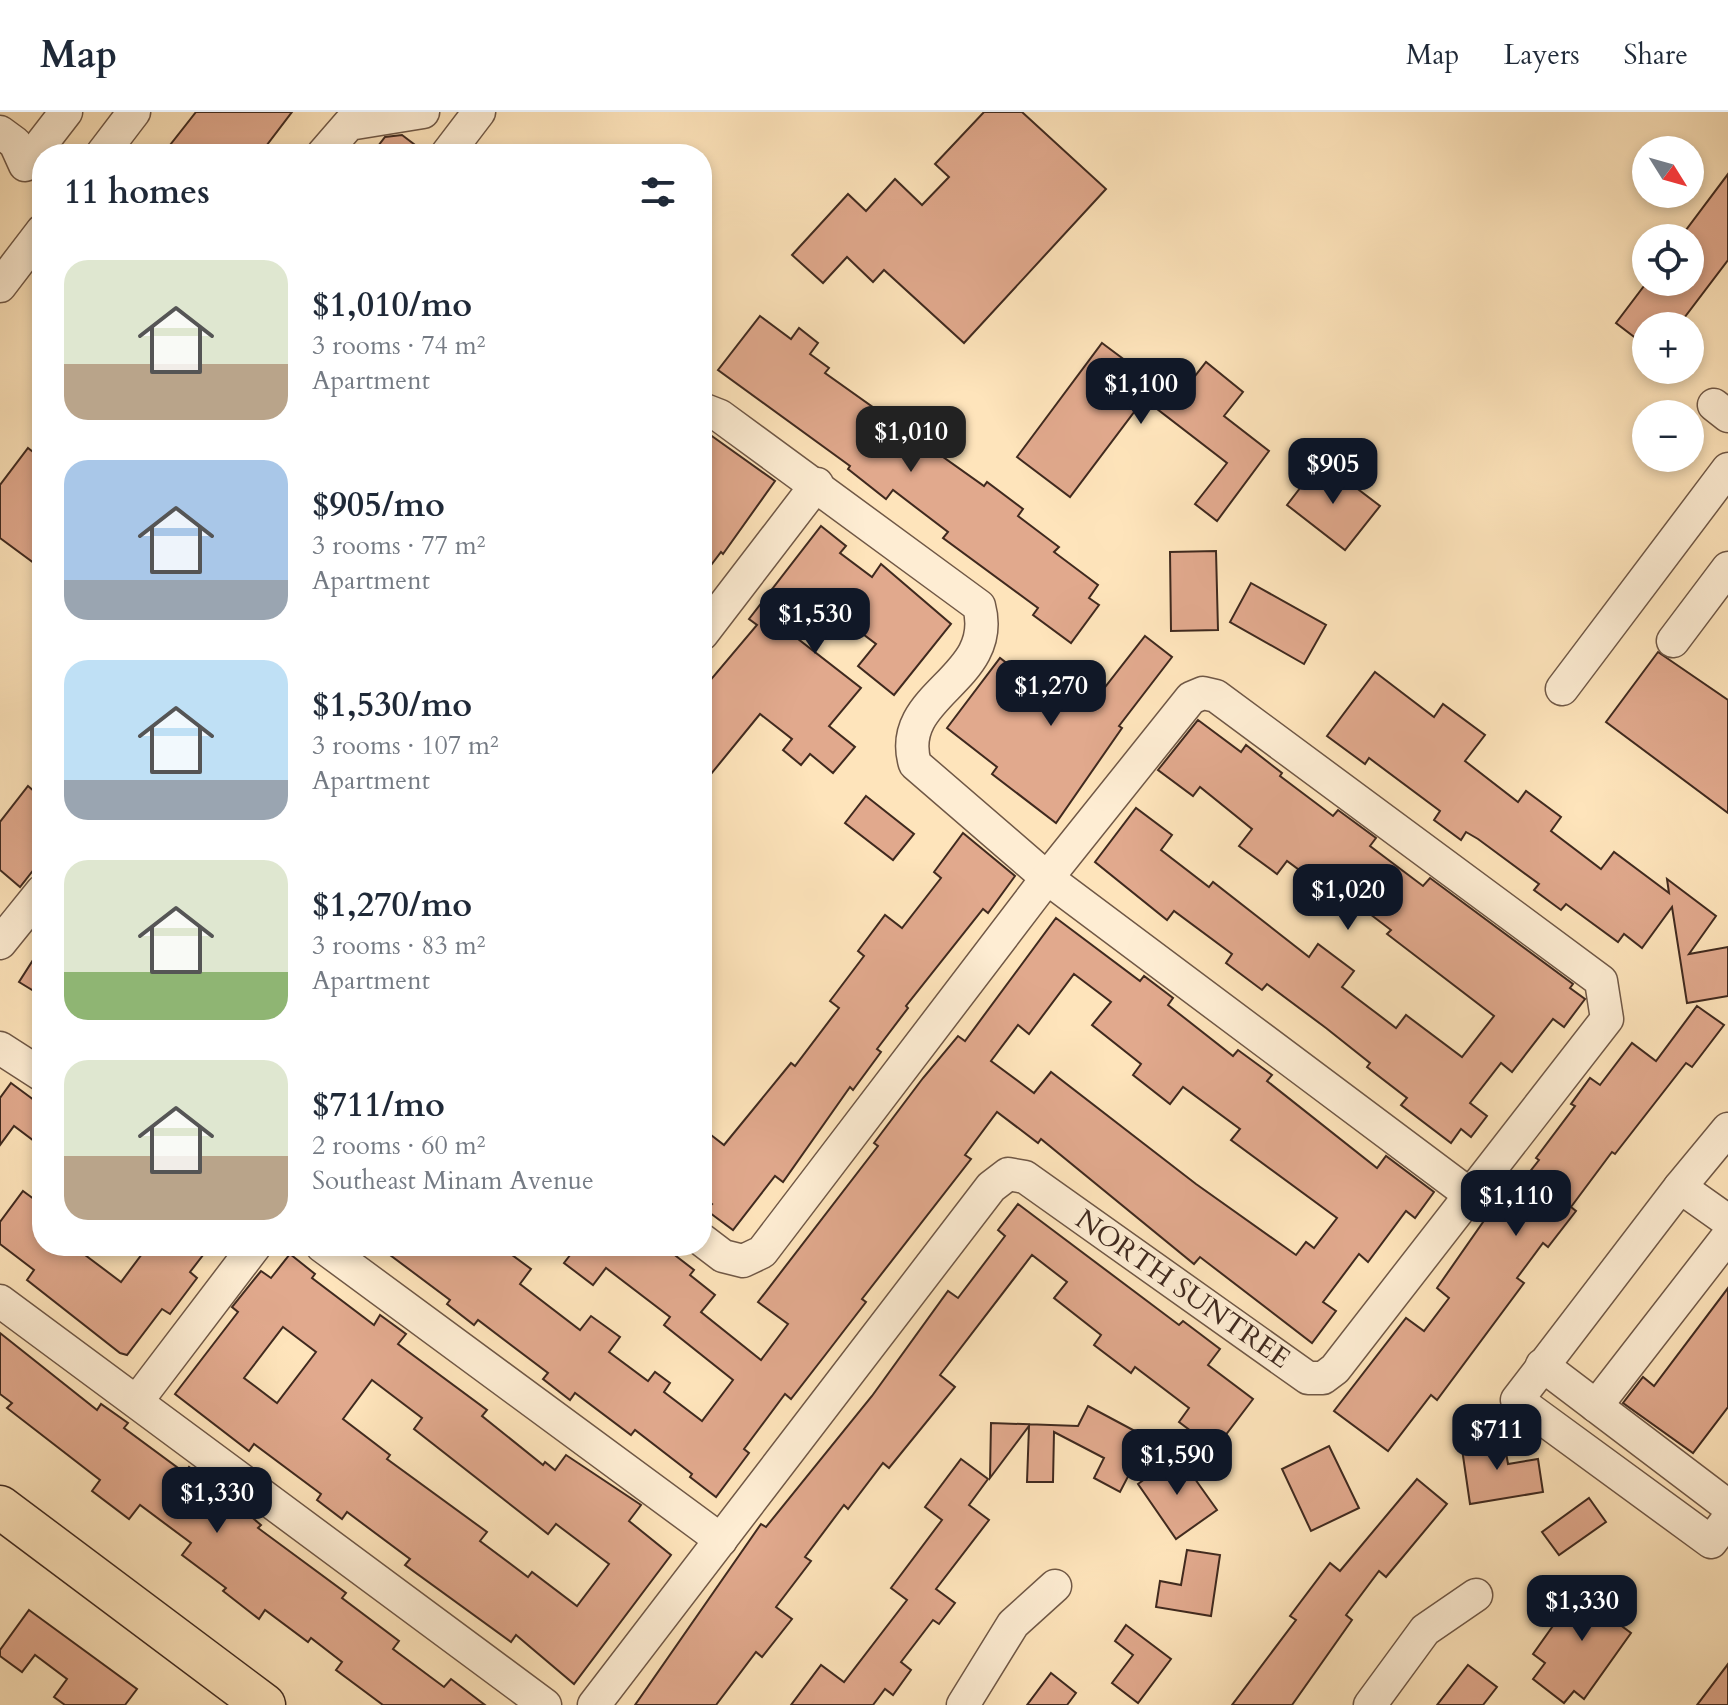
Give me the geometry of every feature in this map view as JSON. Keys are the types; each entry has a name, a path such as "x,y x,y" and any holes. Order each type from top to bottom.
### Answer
{"main road":[{"path":"0,1507 264,1705"}],"street":[{"path":"49,144 66,112"},
{"path":"110,144 134,112"},
{"path":"332,144 349,124 423,112"},
{"path":"455,144 479,112"},
{"path":"0,132 15,143 32,168"},
{"path":"0,286 32,244"},
{"path":"712,413 817,484 979,606 984,627 979,647 916,723 910,748 915,764 1047,878 1469,1194"},
{"path":"1562,689 1728,469"},
{"path":"712,621 817,484"},
{"path":"1673,641 1728,568"},
{"name":"NORTH SUNTREE","path":"594,1705 991,1187 1008,1174 1025,1177 1308,1378 1323,1378 1335,1369 1607,1019 1601,981 1216,696 1203,693 1191,698 1047,878 762,1252 743,1261 723,1256 712,1248"},
{"path":"0,943 32,903"},
{"path":"0,1048 32,1069"},
{"path":"1728,1129 1517,1400 1711,1542 1728,1519"},
{"path":"1680,1187 1728,1221"},
{"path":"1596,1406 1728,1236"},
{"path":"137,1401 247,1256"},
{"path":"336,1256 721,1540"},
{"path":"0,1301 545,1705"},
{"path":"1542,1365 1728,1506"},
{"path":"963,1705 1013,1624 1055,1586"},
{"path":"1370,1705 1425,1630 1476,1595"}],"building":[{"path":"196,112 292,112 268,144 171,144"},
{"path":"984,112 1022,112 1106,189 964,343 884,270 873,282 847,257 823,283 792,255 848,194 866,211 895,179 922,205 949,177 935,164"},
{"path":"402,135 414,144 380,144 385,137"},
{"path":"1728,174 1728,260 1704,292 1704,224 1690,224"},
{"path":"1636,296 1701,296 1689,312 1632,312 1632,335 1616,323"},
{"path":"760,316 791,339 799,328 818,343 810,354 829,368 825,373 984,486 987,482 1023,509 1018,516 1059,547 1054,552 1098,585 1089,598 1099,605 1071,643 1033,615 1038,608 943,538 948,532 893,490 886,499 848,469 850,466 718,370"},
{"path":"1102,343 1177,399 1206,362 1243,392 1224,416 1269,451 1217,521 1195,504 1227,463 1144,399 1070,497 1017,457"},
{"path":"712,436 775,481 723,554 721,552 712,564"},
{"path":"28,448 32,451 32,562 0,538 0,485"},
{"path":"1321,461 1380,506 1345,550 1287,505"},
{"path":"821,526 846,546 840,553 872,577 881,564 951,624 894,695 858,666 876,644 819,601 793,635 861,688 829,726 855,747 833,773 810,754 801,765 783,750 792,739 760,714 712,773 712,678 757,625 749,619"},
{"path":"1216,551 1218,630 1171,631 1170,552"},
{"path":"1251,583 1326,625 1304,664 1230,622"},
{"path":"1145,636 1172,657 1119,726 1122,728 1056,823 992,774 997,767 947,728 1000,658 1051,697 1061,683 1091,705"},
{"path":"1658,652 1728,700 1728,813 1606,722"},
{"path":"1375,672 1434,717 1443,704 1485,735 1465,761 1518,802 1526,791 1561,817 1551,831 1601,869 1614,852 1669,893 1667,879 1716,916 1689,954 1728,947 1728,996 1687,1003 1672,907 1642,948 1624,934 1618,942 1566,904 1561,910 1534,890 1539,884 1478,839 1466,832 1461,840 1434,820 1440,811 1369,758 1365,764 1327,736"},
{"path":"1198,720 1241,752 1246,745 1282,773 1280,776 1333,816 1338,810 1376,838 1370,846 1423,886 1430,878 1573,984 1570,988 1585,999 1564,1027 1553,1019 1512,1072 1501,1063 1470,1103 1487,1116 1471,1137 1461,1129 1451,1143 1401,1105 1407,1098 1367,1067 1370,1063 1326,1028 1267,984 1262,990 1226,963 1232,954 1174,911 1167,920 1095,862 1136,808 1172,835 1161,850 1209,887 1213,882 1309,957 1318,944 1354,971 1342,987 1396,1028 1406,1015 1462,1057 1494,1016 1387,934 1391,930 1337,889 1333,895 1287,861 1277,874 1239,846 1252,829 1200,787 1193,796 1158,770"},
{"path":"28,786 32,789 32,872 20,887 0,870 0,822"},
{"path":"866,796 914,834 893,860 845,823"},
{"path":"963,833 1015,876 988,913 983,909 906,1006 908,1008 877,1049 881,1052 853,1090 850,1087 783,1182 775,1176 733,1230 712,1214 712,1136 724,1145 791,1063 795,1066 839,1008 830,1001 864,956 858,951 885,915 902,928 941,878 934,872"},
{"path":"1056,918 1140,981 1144,976 1173,998 1168,1005 1233,1056 1238,1050 1272,1075 1267,1081 1377,1168 1386,1156 1434,1192 1415,1218 1406,1211 1368,1262 1359,1254 1323,1302 1336,1311 1312,1343 1200,1257 1194,1264 1041,1139 1038,1143 997,1112 965,1155 971,1159 862,1299 866,1302 791,1399 785,1394 744,1449 749,1453 716,1497 690,1477 692,1474 635,1430 631,1435 575,1393 570,1400 543,1379 548,1373 478,1320 474,1325 447,1304 450,1300 391,1256 513,1256 531,1269 520,1284 580,1330 591,1316 620,1337 609,1352 648,1381 655,1372 670,1383 664,1392 702,1421 733,1380 664,1325 670,1317 606,1268 593,1285 564,1263 569,1256 676,1256 694,1270 690,1275 715,1295 701,1312 761,1360 788,1324 758,1302 878,1146 874,1143 958,1036 965,1041","holes":["1074,974 1111,1002 1092,1025 1141,1064 1133,1075 1170,1104 1183,1087 1240,1129 1231,1140 1337,1218 1314,1248 1306,1242 1296,1255 1196,1184 1051,1072 1034,1093 991,1061 1018,1025 1029,1034"]},
{"path":"32,962 32,990 19,982"},
{"path":"1697,1006 1724,1025 1692,1067 1686,1063 1615,1154 1612,1152 1571,1207 1576,1211 1548,1247 1543,1243 1517,1278 1524,1283 1437,1400 1431,1395 1388,1451 1334,1411 1406,1318 1424,1331 1449,1298 1437,1288 1488,1215 1493,1219 1539,1160 1536,1158 1575,1106 1571,1104 1590,1078 1600,1085 1632,1043 1656,1061"},
{"path":"11,1083 32,1099 32,1140 14,1126 0,1145 0,1098"},
{"path":"23,1191 32,1198 32,1256 86,1256 121,1282 140,1256 202,1256 190,1272 197,1278 170,1314 162,1309 127,1355 120,1353 27,1280 34,1270 0,1244 0,1222"},
{"path":"1018,1204 1179,1325 1183,1321 1220,1349 1208,1365 1253,1399 1215,1449 1179,1422 1189,1408 1135,1367 1131,1373 1094,1345 1101,1335 1054,1298 1067,1282 1032,1255 940,1375 955,1387 889,1468 883,1463 848,1509 844,1505 805,1557 811,1561 776,1607 792,1619 762,1657 756,1652 716,1705 635,1705 761,1524 766,1527 872,1396 948,1291 958,1298 1005,1236 998,1230"},
{"path":"288,1256 292,1256 315,1274 312,1278 374,1325 380,1315 406,1334 398,1344 487,1410 482,1416 543,1465 545,1462 555,1470 566,1455 641,1505 629,1521 671,1555 574,1684 516,1635 511,1642 405,1565 410,1559 347,1512 342,1519 317,1500 321,1494 254,1444 249,1451 175,1394 238,1312 232,1307 261,1271 271,1278","holes":["283,1327 316,1352 277,1403 244,1378","372,1380 422,1418 414,1429 548,1534 556,1524 609,1564 577,1606 532,1572 528,1577 480,1541 487,1532 387,1459 390,1455 343,1419"]},
{"path":"1728,1288 1728,1407 1693,1453 1623,1403 1643,1377 1654,1386"},
{"path":"0,1333 97,1410 101,1404 128,1423 124,1428 185,1473 189,1467 218,1489 261,1525 258,1528 346,1593 342,1598 399,1641 393,1649 444,1687 451,1679 485,1705 383,1705 336,1670 342,1662 311,1638 308,1642 265,1610 259,1619 223,1591 226,1588 182,1555 191,1543 140,1505 129,1519 92,1491 100,1480 7,1408 12,1403 0,1394"},
{"path":"1088,1406 1148,1438 1120,1492 1094,1478 1104,1458 1054,1432 1053,1482 1027,1482 1029,1426 990,1478 991,1423 1078,1426"},
{"path":"1503,1435 1508,1464 1538,1459 1543,1492 1470,1504 1461,1442"},
{"path":"1329,1446 1359,1508 1311,1531 1282,1469"},
{"path":"1178,1455 1217,1510 1176,1539 1138,1484"},
{"path":"961,1459 988,1479 969,1505 989,1520 936,1589 955,1603 939,1624 933,1620 901,1662 911,1670 893,1695 885,1689 873,1705 791,1705 821,1665 844,1682 907,1600 891,1588 942,1520 925,1507"},
{"path":"1417,1479 1447,1504 1386,1577 1379,1571 1346,1615 1352,1620 1292,1705 1232,1705 1296,1620 1290,1616 1330,1563 1340,1571"},
{"path":"1589,1498 1606,1522 1559,1555 1542,1532"},
{"path":"1187,1550 1220,1555 1211,1616 1156,1607 1160,1581 1181,1585"},
{"path":"1587,1578 1630,1610 1619,1624 1631,1633 1584,1699 1574,1691 1564,1703 1533,1679 1545,1663 1533,1654"},
{"path":"29,1610 137,1689 125,1705 65,1705 54,1697 67,1679 35,1655 22,1672 0,1656 0,1650"},
{"path":"1126,1625 1171,1659 1138,1703 1112,1683 1133,1655 1115,1641"},
{"path":"1728,1664 1728,1705 1697,1705"},
{"path":"1468,1665 1497,1687 1483,1705 1437,1705"},
{"path":"1051,1673 1076,1693 1067,1705 1027,1705"}]}
